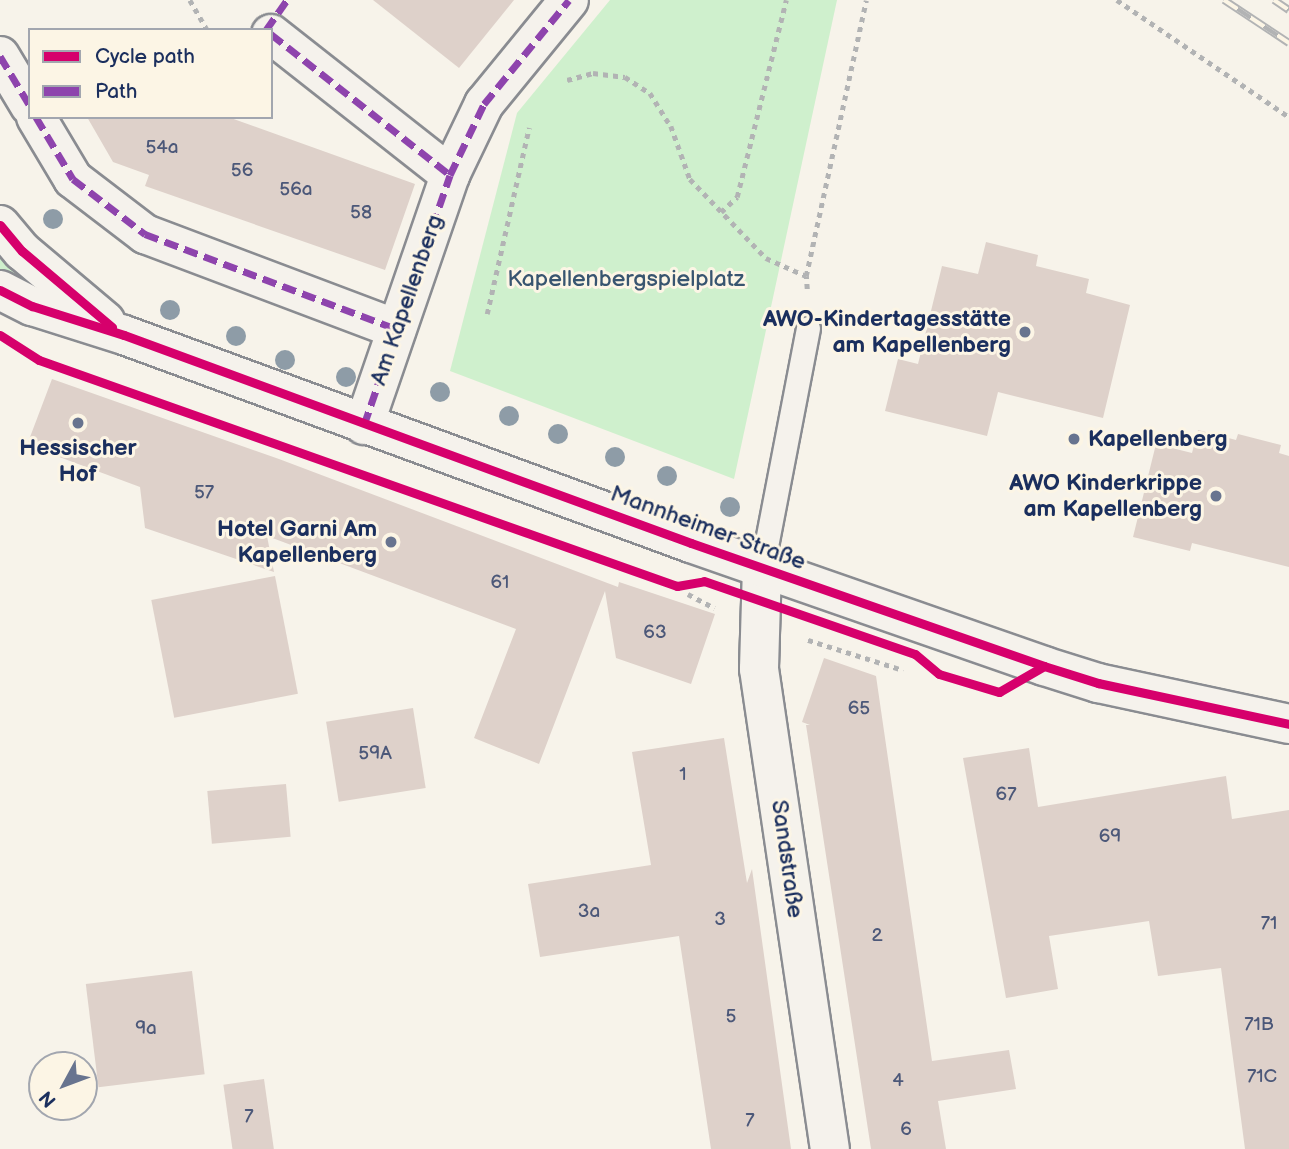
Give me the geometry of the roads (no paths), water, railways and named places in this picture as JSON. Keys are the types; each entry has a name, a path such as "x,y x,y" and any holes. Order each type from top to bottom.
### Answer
{"street":[{"name":"Am Kapellenberg","path":"364,425 450,175 484,104 569,0"},
{"path":"273,36 450,175"},
{"path":"0,56 28,103"},
{"path":"37,119 73,178 145,234 397,329"},
{"name":"Mannheimer Straße","path":"0,225 23,251 57,282 124,335"},
{"name":"Mannheimer Straße","path":"0,290 32,306 124,335 364,425 1098,683 1289,723"},
{"name":"Sandstraße","path":"762,567 759,669 831,1149"}],"lane":[{"path":"762,567 808,328"}],"railway":[{"path":"1224,0 1289,43"},
{"path":"1274,0 1289,10"}],"place":[{"name":"AWO-Kindertagesstätte am Kapellenberg","path":"1025,332"},
{"name":"Hessischer Hof","path":"78,423"},
{"name":"Kapellenberg","path":"1074,439"},
{"name":"AWO Kinderkrippe am Kapellenberg","path":"1216,496"},
{"name":"Hotel Garni Am Kapellenberg","path":"391,542"}],"park label":[{"name":"Kapellenbergspielplatz","path":"626,279"}]}
